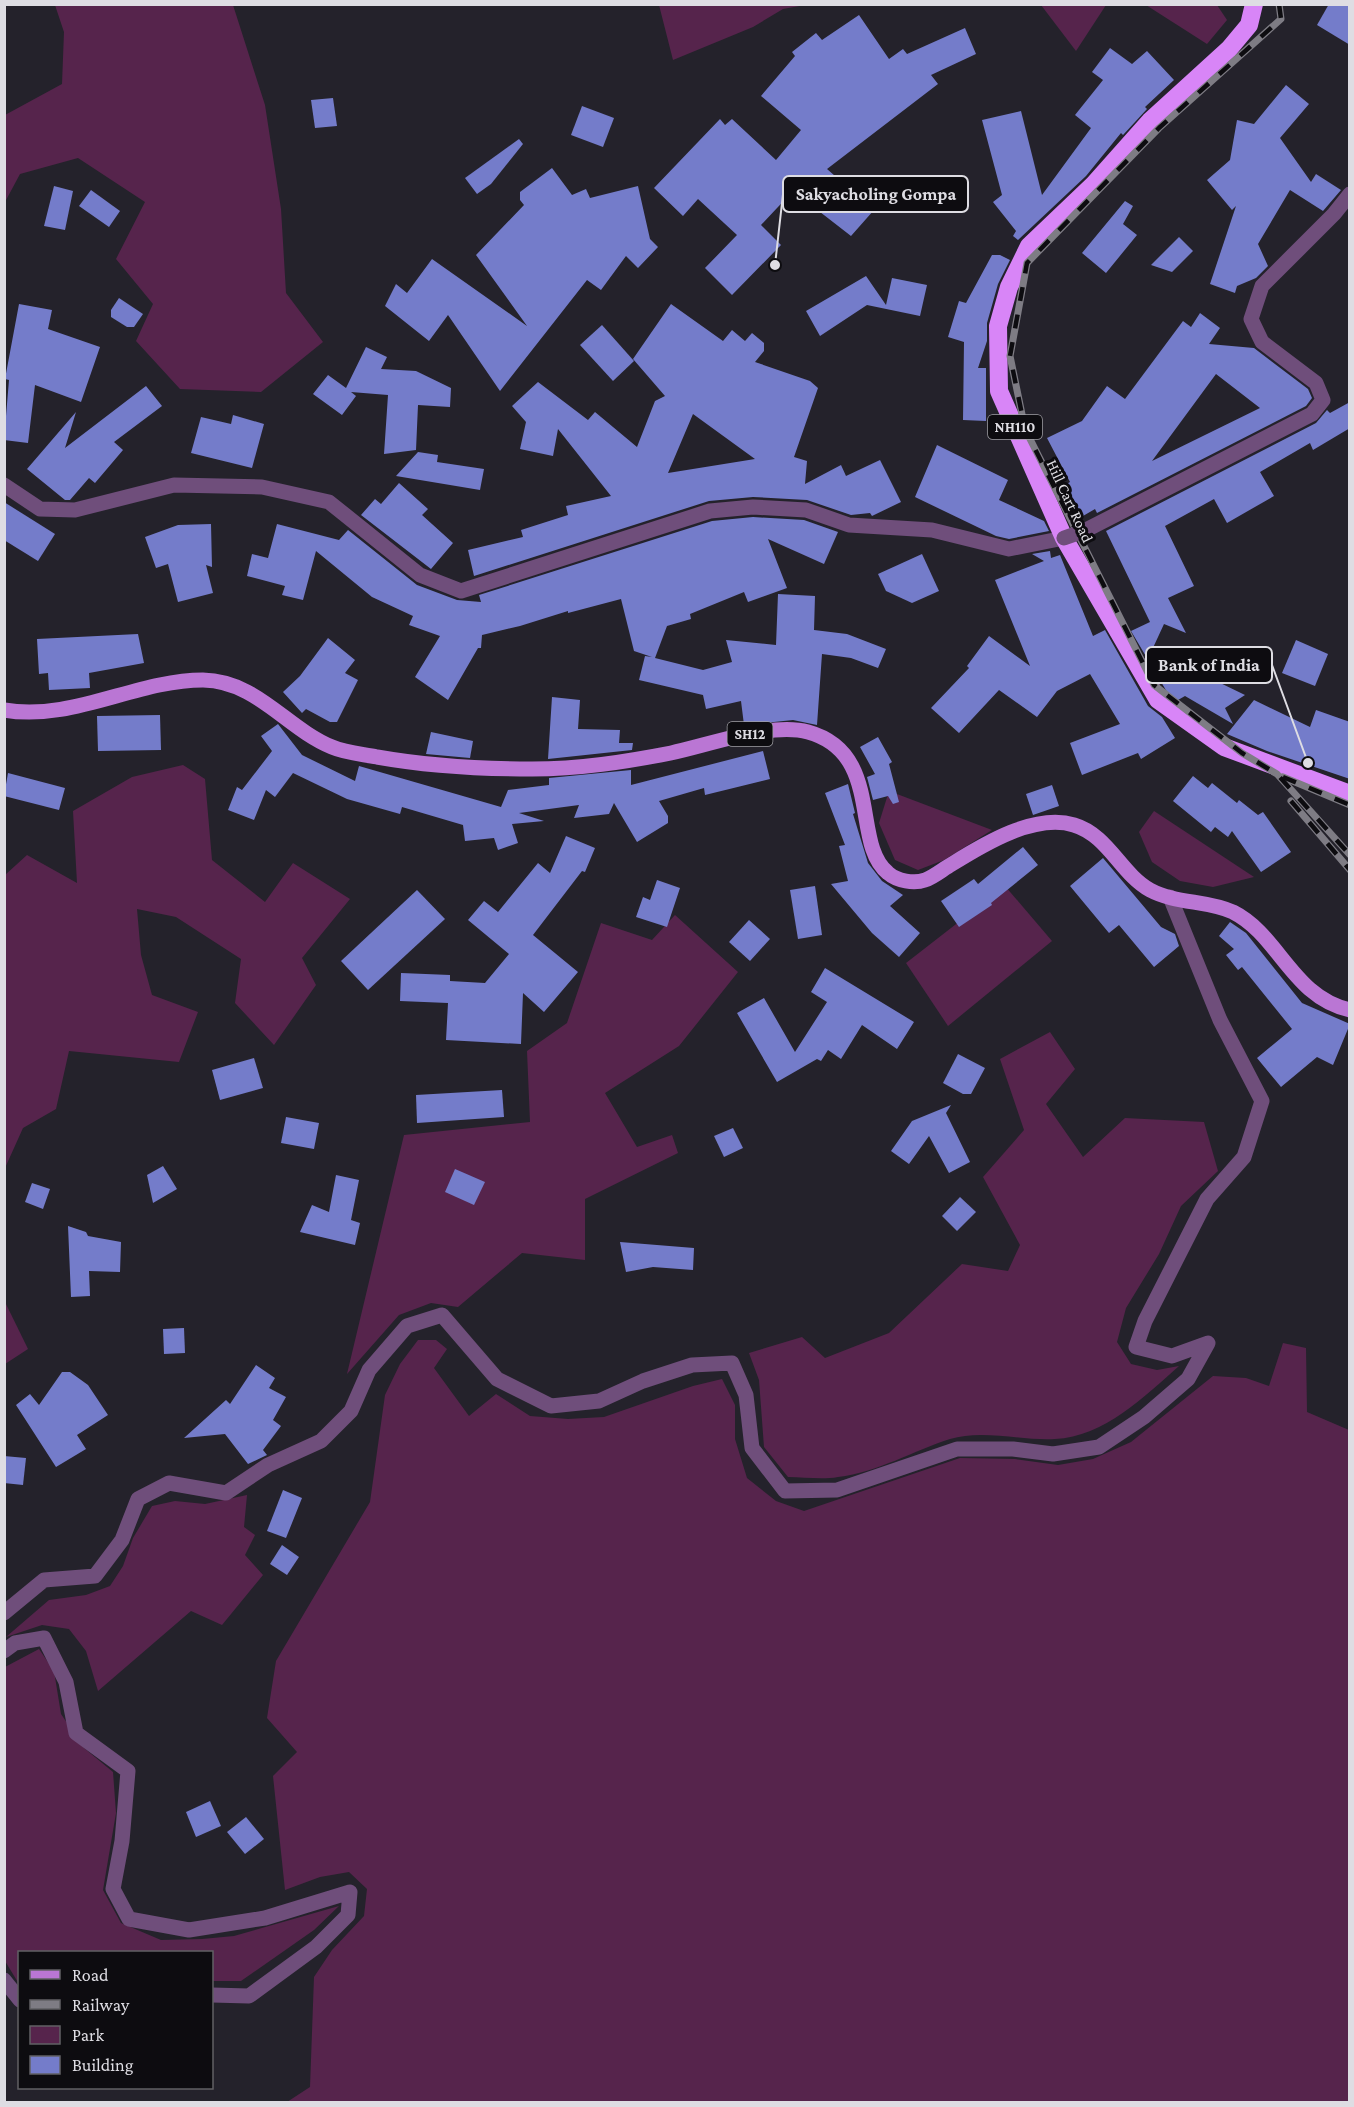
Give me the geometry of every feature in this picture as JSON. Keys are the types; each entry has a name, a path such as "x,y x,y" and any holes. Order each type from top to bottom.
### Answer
{"highway":[{"name":"Hill Cart Road","path":"1254,4 1249,25 1229,49 1150,121 1094,184 1029,246 1009,287 998,326 999,391 1064,538 1158,700 1224,747 1350,794"}],"main road":[{"name":"SH12","path":"4,710 19,712 77,706 154,685 205,680 239,687 269,703 306,736 338,749 397,760 468,768 594,768 675,752 761,731 808,732 837,747 850,766 862,788 869,831 878,861 888,874 905,881 924,880 993,839 1044,822 1075,825 1100,840 1148,890 1234,912 1256,930 1309,990 1333,1006 1350,1010"}],"street":[{"path":"4,485 40,509 75,510 174,485 262,487 329,502 385,550 420,575 461,591 710,511 732,509 806,510 849,525 932,530 1009,549 1064,538 1084,531 1312,414 1323,400 1316,383 1262,342 1251,319 1262,286 1311,239 1350,194"},
{"path":"4,1613 44,1580 95,1576 122,1540 138,1499 169,1483 226,1494 268,1465 321,1441 351,1411 369,1370 407,1326 442,1315 497,1378 551,1406 599,1401 643,1381 692,1365 732,1363 746,1395 752,1448 785,1491 837,1490 957,1449 1014,1449 1053,1454 1099,1447 1144,1417 1188,1379 1208,1343 1172,1356 1136,1347 1145,1321 1207,1199 1244,1156 1262,1101 1220,1020 1170,897"},
{"path":"4,1651 15,1643 44,1638 66,1682 76,1733 128,1771 122,1841 113,1889 129,1919 189,1930 265,1918 350,1892 348,1915 316,1947 280,1975 249,1996 213,1995"},
{"path":"4,1980 18,1998"}],"green space":[{"path":"659,4 805,5 783,9 753,27 673,60"},
{"path":"55,5 233,5 265,105 281,209 286,293 323,342 261,392 180,389 136,341 153,304 116,259 145,202 78,158 20,174 5,202 5,115 62,84 64,32"},
{"path":"1041,5 1106,5 1076,51"},
{"path":"1146,5 1217,5 1227,20 1207,44"},
{"path":"183,765 205,779 212,860 265,902 293,863 350,899 302,958 316,985 274,1045 235,1003 241,959 176,917 137,909 141,955 152,995 198,1012 179,1062 69,1051 56,1109 23,1128 5,1168 5,875 27,855 77,883 73,811 132,777"},
{"path":"889,791 992,830 944,860 918,870 895,860 879,823"},
{"path":"1154,811 1254,877 1213,887 1180,881 1152,862 1139,832"},
{"path":"1005,886 1052,941 948,1026 906,963"},
{"path":"675,915 738,972 679,1046 605,1093 637,1147 672,1135 678,1153 585,1199 585,1260 522,1253 458,1307 431,1303 399,1315 347,1374 404,1135 530,1122 527,1051 567,1023 601,923 652,940"},
{"path":"1050,1032 1075,1069 1046,1104 1083,1157 1125,1118 1204,1122 1218,1171 1181,1206 1159,1254 1126,1308 1117,1342 1131,1364 1157,1370 1179,1366 1123,1413 1107,1423 1073,1437 1043,1439 989,1435 962,1436 867,1471 826,1478 788,1477 764,1447 759,1380 749,1353 802,1337 825,1358 889,1333 962,1264 1008,1271 1020,1245 983,1177 1024,1130 1000,1059"},
{"path":"5,1302 28,1349 4,1364"},
{"path":"418,1340 436,1340 447,1349 434,1368 469,1416 496,1394 530,1416 568,1419 604,1417 693,1386 722,1379 735,1405 735,1439 747,1478 776,1501 804,1511 960,1458 1015,1459 1058,1465 1093,1459 1131,1442 1213,1376 1246,1378 1269,1386 1283,1343 1306,1348 1307,1412 1349,1430 1349,2102 287,2102 310,2087 314,1977 332,1950 364,1916 367,1889 349,1872 320,1877 285,1890 273,1776 297,1752 267,1718 276,1661 370,1502 385,1395 400,1364"},
{"path":"247,1495 244,1527 255,1535 245,1555 263,1575 222,1625 191,1611 98,1691 86,1651 69,1629 42,1625 6,1637 49,1600 86,1595 110,1586 123,1566 133,1538 152,1506 175,1501 205,1504"},
{"path":"39,1649 54,1671 61,1714 84,1748 113,1772 116,1813 103,1890 121,1923 161,1940 202,1939 234,1936 339,1906 314,1930 241,1981 213,1981 213,1951 18,1951 18,1982 5,1961 5,1667"}],"building":[{"path":"1329,4 1350,4 1350,45 1317,25"},
{"path":"859,15 889,59 903,49 907,54 965,28 976,54 931,75 938,84 827,169 874,210 851,236 793,191 761,225 781,245 732,295 705,268 737,235 698,199 683,216 654,188 720,119 725,125 732,119 776,160 801,130 761,96 795,56 792,52 816,33 822,40"},
{"path":"1110,48 1132,64 1147,51 1174,80 1145,107 1147,109 1123,135 1121,133 1086,176 1018,240 1013,236 1016,231 993,202 1002,195 982,120 1021,111 1042,195 1091,128 1075,115 1103,80 1092,72"},
{"path":"1286,85 1309,104 1280,138 1311,182 1316,174 1341,190 1323,211 1290,190 1258,244 1268,266 1256,278 1237,286 1235,293 1210,284 1236,206 1232,210 1207,180 1230,160 1237,120 1254,124"},
{"path":"333,98 337,126 315,128 311,100"},
{"path":"582,106 614,118 603,147 571,135"},
{"path":"519,139 523,144 491,184 477,194 465,178"},
{"path":"552,168 572,195 586,189 590,198 638,186 650,239 658,247 638,268 626,256 601,290 587,280 500,391 448,315 429,341 385,306 396,284 407,293 432,259 527,326 476,255 524,205 520,200 520,192"},
{"path":"54,186 73,191 65,230 44,226"},
{"path":"91,190 120,211 109,227 79,206"},
{"path":"1125,201 1133,206 1123,224 1137,235 1106,273 1082,253"},
{"path":"1179,237 1193,251 1172,272 1151,265"},
{"path":"992,255 1000,255 1010,260 998,284 987,323 987,341 978,368 986,368 986,421 963,420 964,342 948,337 959,301 966,303"},
{"path":"866,276 886,305 892,278 927,285 920,316 867,305 820,336 806,311"},
{"path":"119,298 143,314 134,327 127,327 111,317 111,310"},
{"path":"19,304 52,310 48,329 100,347 81,402 35,385 28,443 4,440 9,380 5,379"},
{"path":"671,304 723,341 732,330 745,341 752,333 764,343 764,351 755,362 810,381 818,388 794,457 807,461 805,484 841,465 846,476 880,460 901,502 872,516 870,513 851,515 807,500 753,497 709,501 474,576 468,550 523,537 521,530 568,515 566,506 611,496 558,429 553,456 520,449 526,422 512,406 538,382 588,420 595,412 637,447 655,401 665,396 633,359","holes":["693,414 755,459 668,473"]},
{"path":"1200,313 1220,328 1209,344 1254,348 1308,389 1312,398 1306,406 1097,513 1095,509 1083,516 1065,485 1070,482 1047,438 1082,421 1107,386 1125,399 1183,321 1191,327","holes":["1216,374 1260,408 1152,461"]},
{"path":"602,325 634,361 613,381 580,345"},
{"path":"366,347 387,357 381,369 416,371 451,388 450,407 418,405 416,450 384,454 388,395 351,392 356,396 342,415 313,394 328,375 346,388"},
{"path":"146,386 162,406 114,442 123,450 95,483 89,478 70,500 65,500 27,469 76,412 65,448"},
{"path":"1350,402 1350,428 1313,450 1310,443 1260,472 1274,496 1227,523 1214,499 1165,526 1194,586 1168,598 1186,633 1164,624 1152,650 1209,678 1211,682 1212,679 1245,695 1225,708 1233,724 1185,696 1178,700 1167,692 1131,631 1150,622 1106,531 1316,423 1327,410 1330,413"},
{"path":"233,415 264,424 252,468 191,453 201,417 231,424"},
{"path":"937,445 1008,480 999,500 1044,521 1049,531 1009,539 996,536 915,497"},
{"path":"418,452 438,455 437,462 484,469 480,490 396,476"},
{"path":"399,483 428,509 422,515 453,543 431,569 361,515 375,499 381,504"},
{"path":"4,502 55,534 38,561 4,540"},
{"path":"753,517 804,520 838,532 824,564 768,539 787,588 748,602 744,592 690,614 691,619 667,626 655,658 703,670 732,662 726,640 776,645 778,594 815,596 814,630 847,634 886,649 878,668 851,658 822,654 817,725 793,720 744,725 741,701 706,709 703,695 639,680 645,656 652,657 634,651 621,599 482,635 481,648 478,648 448,700 415,677 440,636 409,625 413,616 372,597 316,551 303,600 282,595 285,586 247,576 252,554 268,558 277,524 339,540 348,530 417,585 457,600 481,602 479,595 712,521"},
{"path":"211,524 212,567 206,565 213,593 178,602 168,564 156,568 145,537 178,525"},
{"path":"1050,551 1051,558 1060,555 1093,636 1105,630 1148,706 1162,717 1175,738 1141,759 1138,753 1082,775 1070,743 1120,724 1090,674 1057,691 1037,717 999,690 959,733 931,708 969,668 967,666 989,636 1030,666 995,580 1044,561 1032,554"},
{"path":"922,554 939,591 912,603 886,591 878,574"},
{"path":"138,634 144,663 89,673 90,688 49,690 48,673 39,674 37,639"},
{"path":"328,638 355,660 345,673 358,680 337,722 330,722 306,709 302,713 283,692 300,676"},
{"path":"1296,640 1328,654 1315,686 1282,673"},
{"path":"552,697 580,700 578,729 620,730 619,743 633,743 632,750 548,759"},
{"path":"1254,700 1310,727 1316,710 1350,722 1350,779 1267,751 1227,734"},
{"path":"160,715 161,750 98,751 97,716"},
{"path":"278,724 302,755 355,781 359,766 501,807 508,790 549,785 549,778 631,770 631,785 763,751 770,779 705,795 704,788 659,801 668,816 668,823 637,842 614,803 609,814 574,818 579,805 519,813 544,821 512,824 518,843 498,850 494,838 465,841 463,825 402,807 400,814 347,799 293,773 275,797 266,790 254,820 228,810 237,787 242,790 272,751 261,736"},
{"path":"431,732 473,741 470,758 426,754"},
{"path":"878,737 892,762 889,764 899,802 893,804 888,796 873,800 867,777 875,774 860,747"},
{"path":"8,773 65,788 59,810 4,796"},
{"path":"1193,776 1208,788 1212,783 1237,803 1239,800 1258,815 1263,812 1291,852 1261,872 1232,831 1228,837 1215,827 1211,832 1173,801"},
{"path":"848,784 855,813 853,814 868,863 882,881 903,895 890,906 920,933 899,957 872,933 831,884 848,881 839,846 845,845 825,793"},
{"path":"1052,785 1059,806 1033,815 1026,794"},
{"path":"566,836 595,848 585,872 582,871 533,935 578,972 544,1012 523,993 521,1044 446,1040 448,1003 400,1001 401,973 450,975 450,981 485,983 509,954 468,920 484,901 498,912 538,863 550,873"},
{"path":"1023,847 1038,865 991,903 992,905 959,927 941,901 974,879 978,884"},
{"path":"1103,858 1161,927 1175,934 1179,946 1154,967 1119,925 1109,933 1070,886"},
{"path":"657,880 680,888 667,927 636,917 643,897 650,900"},
{"path":"815,886 822,935 798,939 790,890"},
{"path":"417,890 445,919 368,990 341,961"},
{"path":"749,920 770,939 750,961 729,942"},
{"path":"1230,922 1246,933 1302,1003 1350,1024 1333,1065 1317,1057 1281,1087 1257,1058 1292,1029 1242,967 1238,970 1226,955 1234,949 1219,936"},
{"path":"825,968 914,1022 897,1049 862,1025 841,1059 828,1050 821,1061 817,1059 777,1082 737,1013 764,998 795,1052 827,1002 811,992"},
{"path":"958,1054 985,1068 971,1094 963,1094 943,1083"},
{"path":"254,1058 263,1088 220,1100 212,1070"},
{"path":"502,1090 504,1117 417,1123 416,1095"},
{"path":"951,1105 946,1113 970,1162 949,1173 929,1136 909,1164 891,1151 912,1121"},
{"path":"286,1117 319,1123 314,1149 281,1143"},
{"path":"733,1128 743,1148 724,1157 714,1136"},
{"path":"163,1166 177,1189 153,1203 147,1175"},
{"path":"455,1169 485,1182 474,1205 445,1192"},
{"path":"336,1175 359,1180 351,1220 360,1223 355,1245 300,1232 312,1205 329,1212"},
{"path":"32,1183 50,1189 43,1209 25,1202"},
{"path":"960,1197 976,1212 957,1231 942,1216"},
{"path":"68,1226 86,1232 88,1236 121,1242 120,1272 89,1271 90,1296 71,1297"},
{"path":"620,1242 694,1248 693,1270 653,1267 626,1272"},
{"path":"184,1328 185,1353 164,1354 163,1329"},
{"path":"256,1365 275,1378 269,1388 286,1397 273,1420 281,1426 263,1450 267,1455 248,1464 225,1434 184,1438 226,1400 230,1404"},
{"path":"62,1372 70,1372 88,1385 108,1415 77,1435 86,1449 56,1467 16,1405 30,1394 39,1405"},
{"path":"4,1456 26,1458 23,1485 4,1483"},
{"path":"283,1490 302,1498 286,1538 267,1531"},
{"path":"282,1545 299,1557 287,1575 270,1564"},
{"path":"210,1801 221,1826 196,1837 186,1812"},
{"path":"246,1817 264,1839 245,1854 227,1832"}],"railway":[{"path":"1279,4 1281,19 1159,128 1027,263 1010,356 1025,429 1154,685 1242,753 1277,774 1350,855"},
{"path":"1283,777 1350,805"},
{"path":"1291,801 1350,870"}],"place":[{"name":"Sakyacholing Gompa","path":"775,265"},
{"name":"Bank of India","path":"1308,763"}]}
